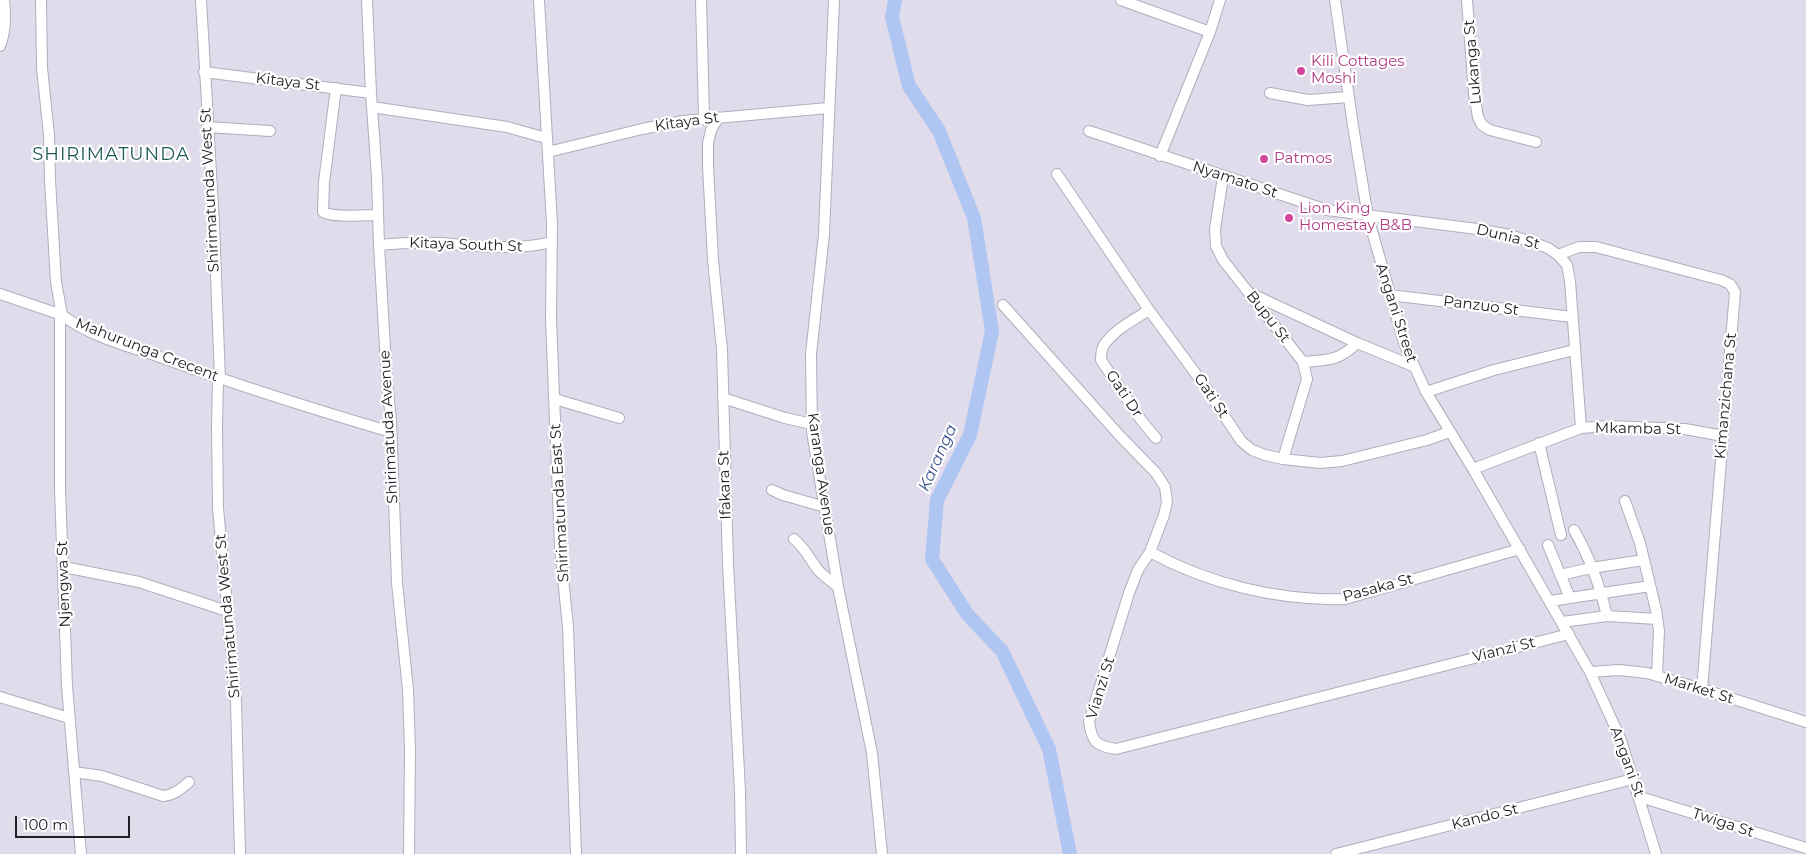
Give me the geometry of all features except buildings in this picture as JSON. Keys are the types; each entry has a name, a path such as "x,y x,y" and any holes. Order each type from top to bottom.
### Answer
{"street":[{"path":"0,46 6,24 4,0"},
{"name":"Mahurunga Crecent","path":"41,0 42,68 50,135 50,180 56,282 61,314 81,327 107,338 219,379 391,432"},
{"name":"Shirimatunda West St","path":"201,0 214,224 219,379 217,427 218,508 236,702 240,854"},
{"name":"Shirimatuda Avenue","path":"367,0 379,245 391,432 397,583 408,690 410,739 409,854"},
{"name":"Shirimatunda East St","path":"539,0 552,242 551,318 560,548 568,636 576,854"},
{"path":"701,0 704,118"},
{"name":"Karanga Avenue","path":"834,0 824,234 811,354 812,424 838,587 872,753 882,854"},
{"path":"1121,0 1210,32"},
{"path":"1160,156 1210,32 1220,0"},
{"name":"Angani Street","path":"1335,0 1368,217 1404,343 1426,392 1520,549 1590,672"},
{"name":"Lukanga St","path":"1467,0 1474,94 1478,117 1482,125 1490,130 1536,142"},
{"name":"Kitaya St","path":"204,72 371,93"},
{"path":"336,88 324,182 323,212 325,214 378,216"},
{"path":"1270,93 1308,100 1349,97"},
{"path":"372,107 507,127 546,138"},
{"name":"Kitaya St","path":"548,152 642,129 704,118 828,108"},
{"name":"Ifakara St","path":"718,118 711,130 708,143 708,166 722,350 728,564 742,854"},
{"path":"207,127 270,131"},
{"name":"Nyamato St","path":"1089,131 1327,210 1368,217"},
{"name":"Gati St","path":"1057,174 1149,310 1204,385 1241,442 1252,450 1283,459 1320,463 1342,461 1427,440 1449,432"},
{"name":"Bupu St","path":"1223,177 1215,229 1216,246 1223,260 1304,362"},
{"name":"Dunia St","path":"1368,217 1486,230 1534,243 1548,248 1558,255 1567,265 1570,281 1581,428"},
{"name":"Kitaya South St","path":"379,245 411,242 499,248 526,247 552,242"},
{"name":"Kimanzichana St","path":"1558,255 1579,247 1596,247 1721,280 1730,284 1735,292 1702,689"},
{"path":"1251,293 1357,343 1413,366"},
{"path":"0,294 61,314"},
{"name":"Panzuo St","path":"1390,295 1572,318"},
{"name":"Vianzi St","path":"1003,305 1156,473 1165,487 1167,502 1164,515 1150,552 1138,570 1129,594 1089,722 1091,734 1096,742 1104,747 1116,749 1569,634"},
{"name":"Gati Dr","path":"1149,310 1114,334 1101,350 1102,360 1156,438"},
{"name":"Njengwa St","path":"61,314 60,489 69,718 81,854"},
{"path":"1283,459 1307,379 1304,362 1330,360 1340,357 1357,343"},
{"path":"1426,392 1494,370 1574,350"},
{"path":"723,398 812,424"},
{"path":"555,400 618,418"},
{"name":"Mkamba St","path":"1473,469 1581,428 1609,426 1685,429 1723,436"},
{"path":"1539,443 1561,535"},
{"path":"772,490 825,507"},
{"path":"1625,501 1644,560 1657,618 1659,631 1657,676"},
{"path":"1574,530 1583,546 1602,593 1607,616"},
{"path":"794,539 808,553 820,571 838,587"},
{"path":"1548,545 1570,598"},
{"name":"Pasaka St","path":"1150,552 1192,572 1233,585 1282,596 1319,600 1345,599 1520,549"},
{"path":"1560,574 1644,560"},
{"path":"64,567 139,582 227,611"},
{"path":"1550,601 1650,586"},
{"path":"1562,622 1607,616 1657,618"},
{"name":"Market St","path":"1590,672 1619,670 1657,676 1806,722"},
{"name":"Angani St","path":"1590,672 1620,740 1640,797 1656,854"},
{"path":"0,697 69,718"},
{"path":"74,772 102,776 163,796 170,796 189,782"},
{"name":"Kando St","path":"1336,854 1633,779"},
{"name":"Twiga St","path":"1640,797 1806,848"},
{"path":"1784,842 1787,854"}],"waterway":[{"name":"Karanga","path":"895,0 892,17 909,86 939,131 974,218 992,331 970,435 937,500 932,559 967,614 1002,651 1049,749 1070,854"}],"place":[{"name":"Kili Cottages Moshi","path":"1301,71"},
{"name":"Patmos","path":"1264,159"},
{"name":"Lion King Homestay B&B","path":"1289,218"}],"district":[{"name":"SHIRIMATUNDA","path":"111,155"}]}
